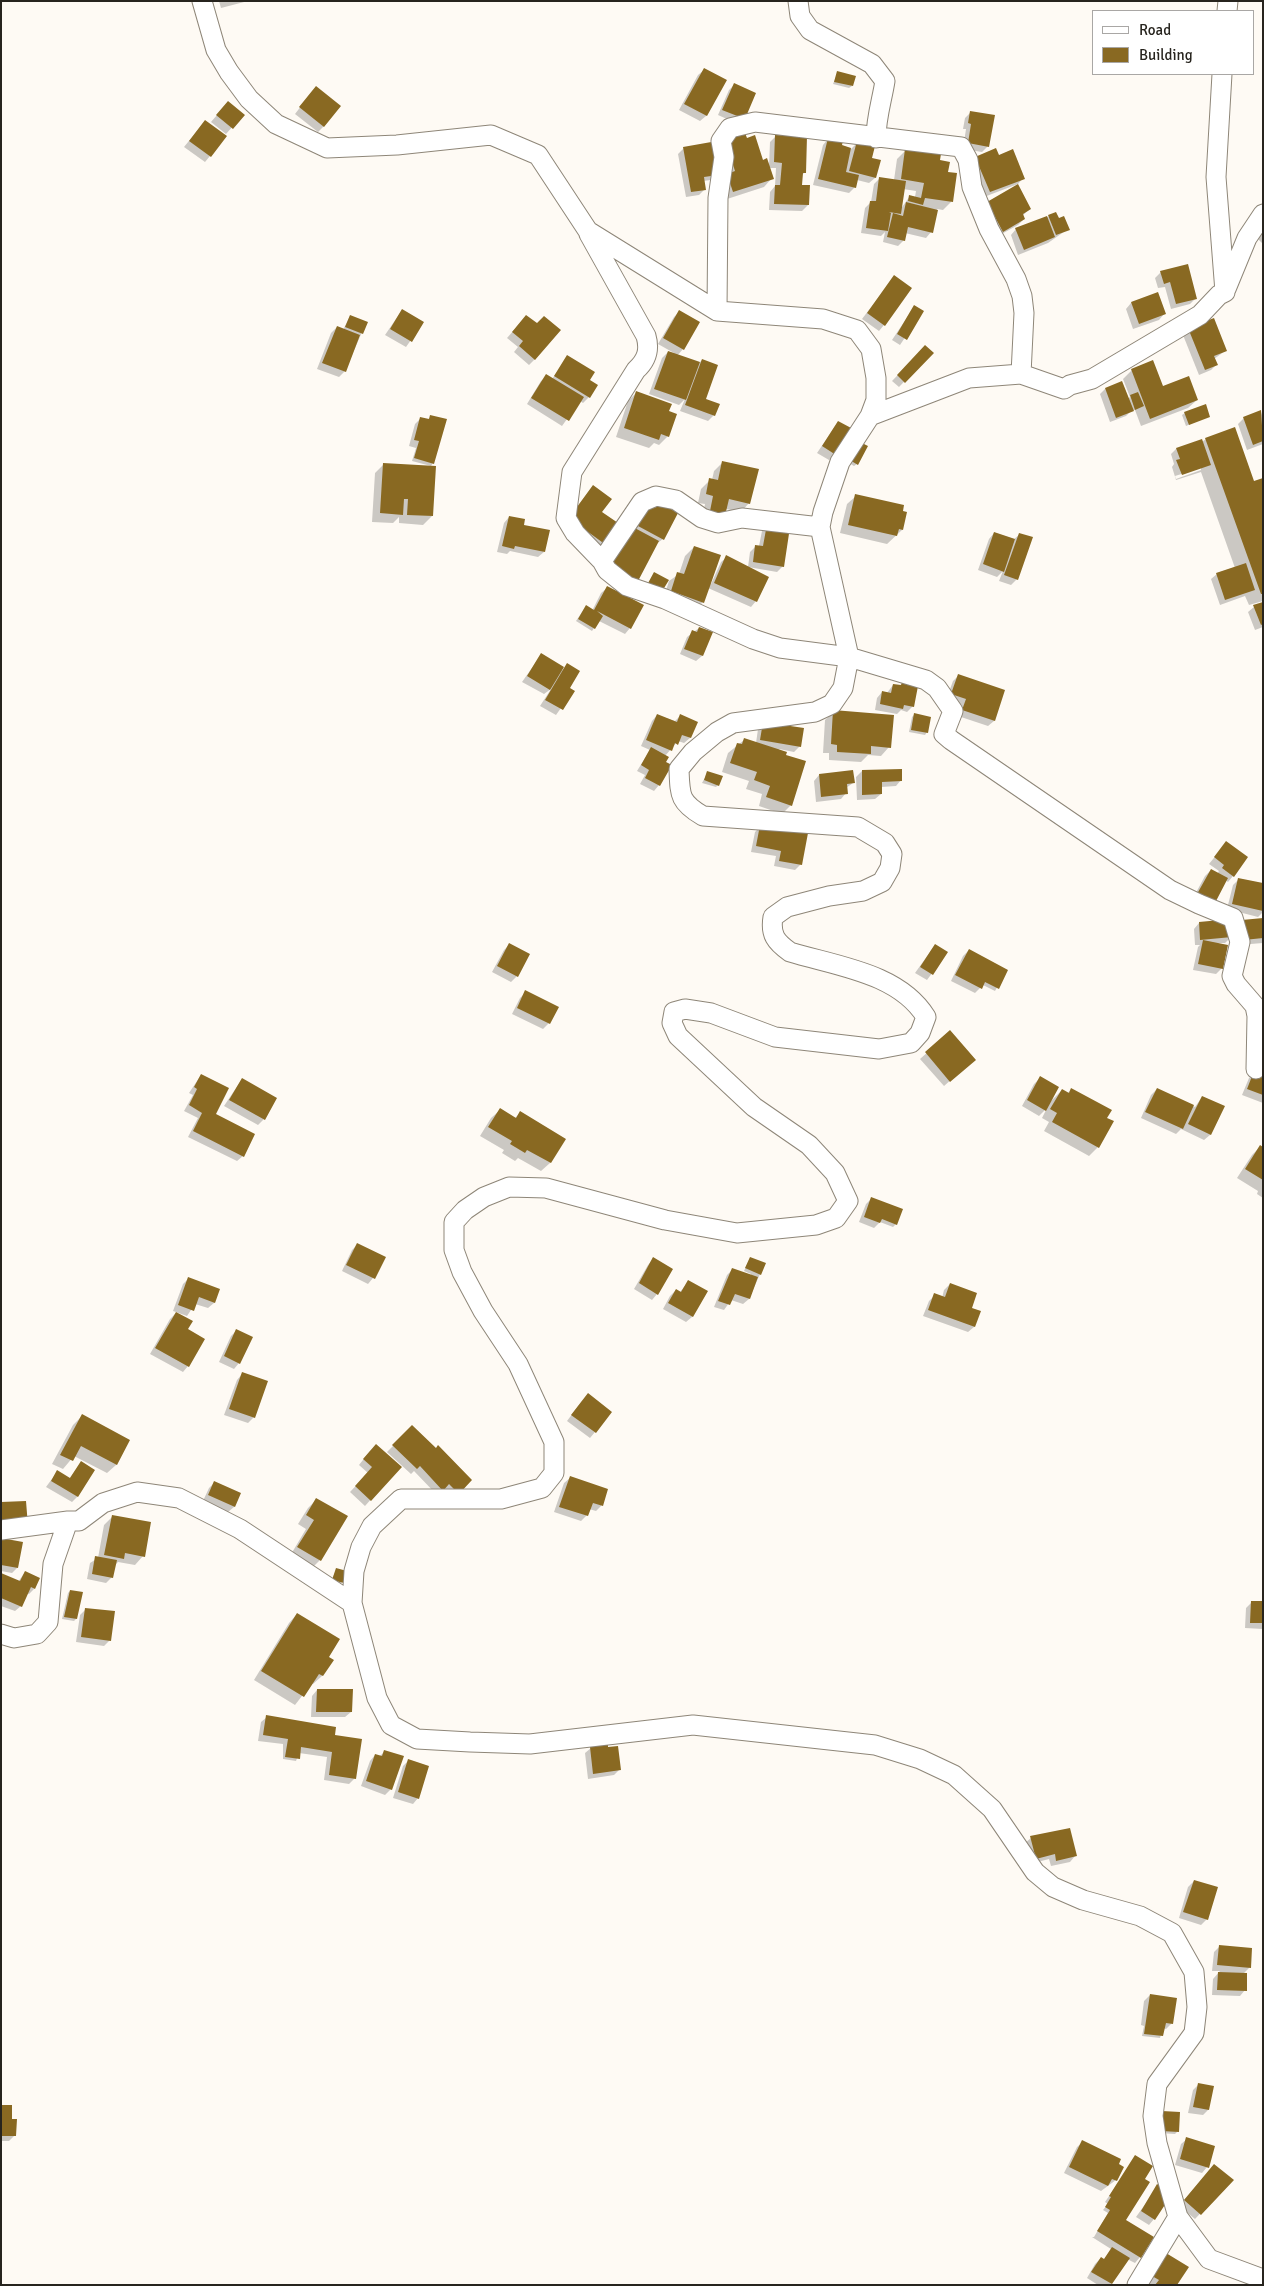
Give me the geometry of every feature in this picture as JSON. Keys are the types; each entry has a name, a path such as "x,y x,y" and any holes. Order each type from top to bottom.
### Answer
{"street":[{"path":"202,1 216,50 249,99 276,124 327,148 397,145 491,136 538,154 588,231 646,336 649,345 642,364 636,370 572,472 566,518 575,533 602,561 607,570 627,586 665,599 753,640 780,648 849,656 926,680 937,688 953,711 944,734 951,740 1170,890 1233,918 1240,942 1232,976 1236,984 1255,1006 1257,1016 1256,1069"},
{"path":"798,1 800,16 810,30 872,64 885,81 882,101 876,118 876,138"},
{"path":"1222,75 1216,177 1225,292"},
{"path":"717,310 718,198 724,157 721,141 730,128 755,122 961,147 968,160 972,188 989,229 1016,280 1022,296 1024,313 1021,374"},
{"path":"870,416 969,378 1021,374 1064,389 1070,385 1092,379 1200,316 1219,295 1225,292 1247,238 1263,214"},
{"path":"588,231 717,310 823,319 857,330 871,350 876,378 876,400 870,416 840,462 823,512 820,527 849,656 843,688 832,704 815,712 733,723 717,732 693,752 679,769 680,795 690,808 703,816 858,826 885,843 892,854 890,868 882,882 863,891 829,896 787,907 773,917 771,926 773,936 779,944 790,952 874,976 917,1003 926,1017 920,1033 911,1043 879,1049 775,1038 712,1013 685,1010 674,1012 672,1023 678,1036 754,1107 809,1145 835,1173 848,1200 836,1218 816,1225 737,1233 665,1220 546,1188 509,1187 484,1197 465,1210 454,1222 454,1250 462,1272 483,1311 518,1364 554,1442 554,1473 542,1488 501,1499 401,1499 372,1526 361,1547 354,1571 352,1603 377,1698 391,1725 417,1739 530,1744 693,1725 876,1745 920,1759 954,1775 992,1809 1035,1872 1053,1887 1083,1900 1140,1916 1172,1933 1194,1972 1198,2008 1194,2034 1157,2084 1153,2116 1157,2142 1178,2217 1209,2259 1263,2279"},
{"path":"602,561 642,502 656,496 676,500 702,518 718,523 742,518 820,527"},
{"path":"1,1530 79,1520 103,1503 137,1492 179,1498 240,1529 352,1603"},
{"path":"1,1634 14,1638 37,1634 48,1622 53,1564 68,1521"},
{"path":"1138,2285 1178,2217"}],"building":[{"path":"704,68 727,80 707,116 684,104"},
{"path":"837,71 856,76 853,86 834,82"},
{"path":"734,83 756,93 745,119 722,110"},
{"path":"316,86 341,106 324,127 299,107"},
{"path":"228,101 245,115 233,129 216,115"},
{"path":"970,111 995,115 989,147 968,143 971,124 968,123"},
{"path":"205,120 227,136 211,157 189,141"},
{"path":"745,133 747,138 755,135 763,160 767,158 774,179 733,192 727,174 735,171 725,140"},
{"path":"775,135 807,136 806,173 803,173 802,185 810,185 809,205 774,204 775,185 780,185 782,163 774,162"},
{"path":"828,138 843,141 842,145 851,148 846,172 859,175 856,188 818,179"},
{"path":"717,141 718,175 704,177 706,190 691,192 683,147"},
{"path":"857,141 875,146 872,158 881,160 876,178 849,171"},
{"path":"996,148 999,155 1013,149 1025,179 990,192 975,157"},
{"path":"905,149 941,154 940,160 950,162 948,172 957,173 953,202 925,198 923,205 908,201 909,195 921,198 924,183 901,179"},
{"path":"879,177 906,181 901,214 889,212 891,213 888,231 866,228 870,201 876,201"},
{"path":"1018,184 1031,209 1023,214 1025,219 1003,232 987,202"},
{"path":"906,202 938,210 933,233 908,227 905,241 887,237 893,213 903,216"},
{"path":"1056,212 1059,218 1064,216 1070,230 1056,235 1048,215"},
{"path":"1047,216 1055,237 1024,250 1015,228"},
{"path":"1188,264 1197,299 1176,304 1170,282 1164,284 1160,271"},
{"path":"894,275 912,288 885,326 867,313"},
{"path":"1158,292 1166,314 1139,324 1131,302"},
{"path":"914,305 924,311 907,340 897,334"},
{"path":"402,309 424,322 412,342 390,329"},
{"path":"679,310 700,322 684,350 663,338"},
{"path":"350,315 368,322 363,334 345,327"},
{"path":"526,315 537,323 544,316 561,330 535,360 519,346 523,341 512,332"},
{"path":"1214,318 1227,351 1214,356 1218,365 1205,370 1188,328"},
{"path":"337,326 360,335 346,372 322,363"},
{"path":"925,345 934,353 905,383 897,375"},
{"path":"668,351 700,362 686,400 654,389"},
{"path":"567,355 595,372 590,380 598,385 590,398 554,376"},
{"path":"702,359 718,365 706,399 720,404 715,416 685,405"},
{"path":"1153,360 1163,386 1189,376 1198,400 1150,419 1131,369"},
{"path":"546,374 584,397 569,421 531,398"},
{"path":"1122,381 1134,411 1116,418 1105,388"},
{"path":"636,391 672,404 669,411 677,414 669,437 661,434 659,440 624,428"},
{"path":"1138,392 1144,406 1135,410 1130,395"},
{"path":"1206,404 1210,417 1189,425 1184,412"},
{"path":"1261,410 1263,441 1253,445 1243,417"},
{"path":"430,415 447,419 434,464 414,458 419,441 414,440 420,417 429,419"},
{"path":"838,421 853,429 836,455 822,446"},
{"path":"1235,427 1254,481 1263,478 1263,594 1261,594 1205,438"},
{"path":"1202,439 1211,465 1182,475 1176,460 1180,459 1176,448"},
{"path":"858,441 868,446 858,465 848,459"},
{"path":"722,461 759,469 750,504 729,499 724,520 709,516 713,496 706,494 709,478 718,480"},
{"path":"383,463 436,466 433,516 407,515 408,499 404,499 403,515 380,513"},
{"path":"593,485 612,499 602,512 621,525 606,545 569,518"},
{"path":"855,494 904,505 903,511 907,512 903,530 899,529 897,536 848,525"},
{"path":"658,502 678,513 664,540 638,526 649,505 655,508"},
{"path":"509,516 525,519 524,525 550,530 545,552 515,546 514,549 502,546"},
{"path":"767,524 790,527 784,567 753,562 755,545 763,546"},
{"path":"631,526 659,541 637,583 609,568"},
{"path":"994,532 1015,539 1004,572 983,564"},
{"path":"1019,533 1033,537 1018,580 1004,575"},
{"path":"694,546 721,555 704,603 671,591 677,572 684,574"},
{"path":"726,555 769,577 757,602 714,583"},
{"path":"1246,563 1255,590 1225,600 1216,573"},
{"path":"654,572 669,580 661,593 647,585"},
{"path":"607,586 644,605 631,629 597,611 603,616 595,629 578,619 586,605 594,610"},
{"path":"1263,602 1263,624 1261,625 1253,605"},
{"path":"699,627 713,632 703,656 684,649 692,630 697,632"},
{"path":"541,653 564,667 550,690 527,676"},
{"path":"567,663 580,671 570,688 575,691 563,710 545,700"},
{"path":"958,674 1005,690 995,721 962,710 966,699 951,694"},
{"path":"902,682 918,686 914,707 904,705 903,709 880,704 882,691 891,693 893,684 901,685"},
{"path":"833,710 894,715 891,748 871,746 871,754 837,752 837,745 831,744"},
{"path":"914,713 931,717 928,733 911,730"},
{"path":"657,714 677,722 680,714 698,722 691,738 682,735 678,745 675,743 672,751 646,740"},
{"path":"763,722 804,728 801,747 760,740"},
{"path":"744,738 787,752 786,755 806,761 792,806 766,797 770,786 754,780 757,772 730,763 737,743 742,744"},
{"path":"651,747 669,757 666,762 672,765 660,786 645,778 649,770 641,765"},
{"path":"902,769 902,781 882,782 882,794 862,795 862,770"},
{"path":"853,770 855,783 847,784 848,794 821,797 819,774"},
{"path":"707,771 723,776 719,786 704,780"},
{"path":"760,825 808,833 802,865 779,861 781,851 756,846"},
{"path":"1226,841 1248,857 1234,877 1222,868 1224,865 1214,857"},
{"path":"1211,869 1228,878 1215,903 1197,894"},
{"path":"1238,878 1263,883 1263,911 1232,904"},
{"path":"1263,918 1263,938 1244,940 1242,920"},
{"path":"1231,919 1232,937 1200,940 1199,922"},
{"path":"1203,940 1228,945 1223,969 1198,964"},
{"path":"509,943 530,954 518,977 497,966"},
{"path":"935,944 948,952 933,975 920,967"},
{"path":"969,949 1008,970 999,989 985,982 982,989 955,975"},
{"path":"525,990 559,1007 550,1024 517,1008"},
{"path":"950,1030 976,1060 950,1082 925,1052"},
{"path":"1254,1071 1263,1074 1263,1095 1247,1089"},
{"path":"201,1074 229,1088 216,1114 255,1134 244,1157 193,1131 202,1113 189,1105 197,1089 194,1087"},
{"path":"1040,1076 1059,1087 1046,1111 1027,1100"},
{"path":"242,1078 277,1098 265,1120 229,1100"},
{"path":"1071,1088 1112,1110 1107,1118 1114,1121 1099,1148 1052,1122 1057,1113 1050,1109 1062,1089 1069,1093"},
{"path":"1157,1088 1194,1105 1183,1129 1145,1112"},
{"path":"1202,1096 1225,1106 1211,1135 1188,1124"},
{"path":"500,1108 516,1118 520,1111 566,1139 551,1163 527,1150 525,1153 510,1144 512,1141 488,1127"},
{"path":"1260,1145 1263,1147 1263,1180 1245,1169"},
{"path":"871,1197 903,1209 897,1225 882,1219 880,1223 864,1217"},
{"path":"357,1243 386,1257 375,1279 346,1265"},
{"path":"653,1257 673,1269 658,1295 639,1283"},
{"path":"750,1257 766,1263 761,1275 745,1268"},
{"path":"732,1268 758,1277 750,1299 735,1294 730,1305 718,1301"},
{"path":"188,1277 220,1289 215,1303 199,1297 194,1311 178,1305"},
{"path":"688,1280 708,1291 693,1317 668,1303 676,1289 681,1292"},
{"path":"950,1283 977,1293 972,1308 981,1311 975,1327 928,1310 934,1293 945,1297"},
{"path":"176,1312 193,1321 188,1329 205,1339 189,1367 155,1348"},
{"path":"236,1329 253,1337 240,1364 224,1356"},
{"path":"242,1372 268,1381 255,1418 229,1409"},
{"path":"588,1393 612,1412 596,1433 571,1415"},
{"path":"82,1414 130,1440 117,1465 81,1446 73,1461 60,1455"},
{"path":"412,1425 436,1448 438,1445 472,1480 459,1494 449,1484 443,1491 420,1466 417,1469 392,1445"},
{"path":"376,1444 402,1467 371,1501 355,1486 372,1467 363,1459"},
{"path":"81,1461 95,1470 78,1497 51,1481 57,1470 70,1478"},
{"path":"570,1476 608,1489 603,1506 593,1503 588,1516 559,1507"},
{"path":"214,1481 241,1493 235,1507 208,1495"},
{"path":"316,1498 348,1516 321,1561 297,1547 314,1520 306,1515"},
{"path":"26,1501 28,1526 1,1528 1,1502"},
{"path":"112,1515 151,1522 145,1557 125,1553 124,1559 104,1555"},
{"path":"1,1538 23,1542 18,1568 1,1565"},
{"path":"95,1556 117,1560 113,1578 92,1574"},
{"path":"336,1568 347,1571 344,1583 332,1580"},
{"path":"25,1571 40,1578 35,1589 31,1587 22,1607 1,1598 1,1573 20,1581"},
{"path":"70,1590 83,1592 77,1619 64,1617"},
{"path":"1251,1601 1263,1601 1263,1623 1250,1623"},
{"path":"85,1608 115,1611 111,1641 81,1637"},
{"path":"297,1613 340,1639 329,1657 334,1660 323,1676 319,1674 304,1697 261,1671"},
{"path":"317,1689 353,1689 352,1712 316,1712"},
{"path":"266,1715 336,1727 335,1735 362,1739 356,1779 329,1775 332,1752 301,1747 300,1759 285,1757 288,1739 263,1735"},
{"path":"608,1744 608,1747 618,1746 621,1770 593,1774 590,1747"},
{"path":"384,1750 404,1756 392,1790 366,1781 375,1754 382,1756"},
{"path":"408,1759 429,1766 419,1799 398,1792"},
{"path":"1070,1828 1077,1856 1056,1861 1055,1854 1036,1859 1030,1836"},
{"path":"1194,1880 1218,1887 1208,1920 1183,1912"},
{"path":"1219,1945 1252,1948 1251,1968 1217,1965"},
{"path":"1218,1972 1247,1973 1247,1991 1217,1990"},
{"path":"1150,1994 1177,1998 1173,2024 1166,2023 1163,2036 1144,2034"},
{"path":"1198,2083 1214,2086 1209,2110 1193,2107"},
{"path":"1,2105 12,2105 12,2119 17,2119 16,2136 1,2136"},
{"path":"1162,2111 1180,2112 1179,2132 1161,2131"},
{"path":"1186,2137 1215,2146 1209,2168 1180,2159"},
{"path":"1082,2140 1121,2159 1119,2164 1124,2167 1117,2181 1112,2179 1108,2186 1069,2167"},
{"path":"1135,2155 1153,2166 1145,2179 1150,2182 1126,2220 1154,2237 1141,2258 1097,2231 1110,2210 1105,2207 1111,2197 1109,2196"},
{"path":"1214,2164 1234,2180 1201,2215 1184,2200"},
{"path":"1157,2184 1169,2192 1168,2200 1155,2220 1141,2211"},
{"path":"1112,2247 1130,2258 1112,2284 1091,2272 1101,2257 1104,2259"},
{"path":"1166,2253 1189,2267 1177,2285 1155,2285 1159,2280 1152,2276"}]}
